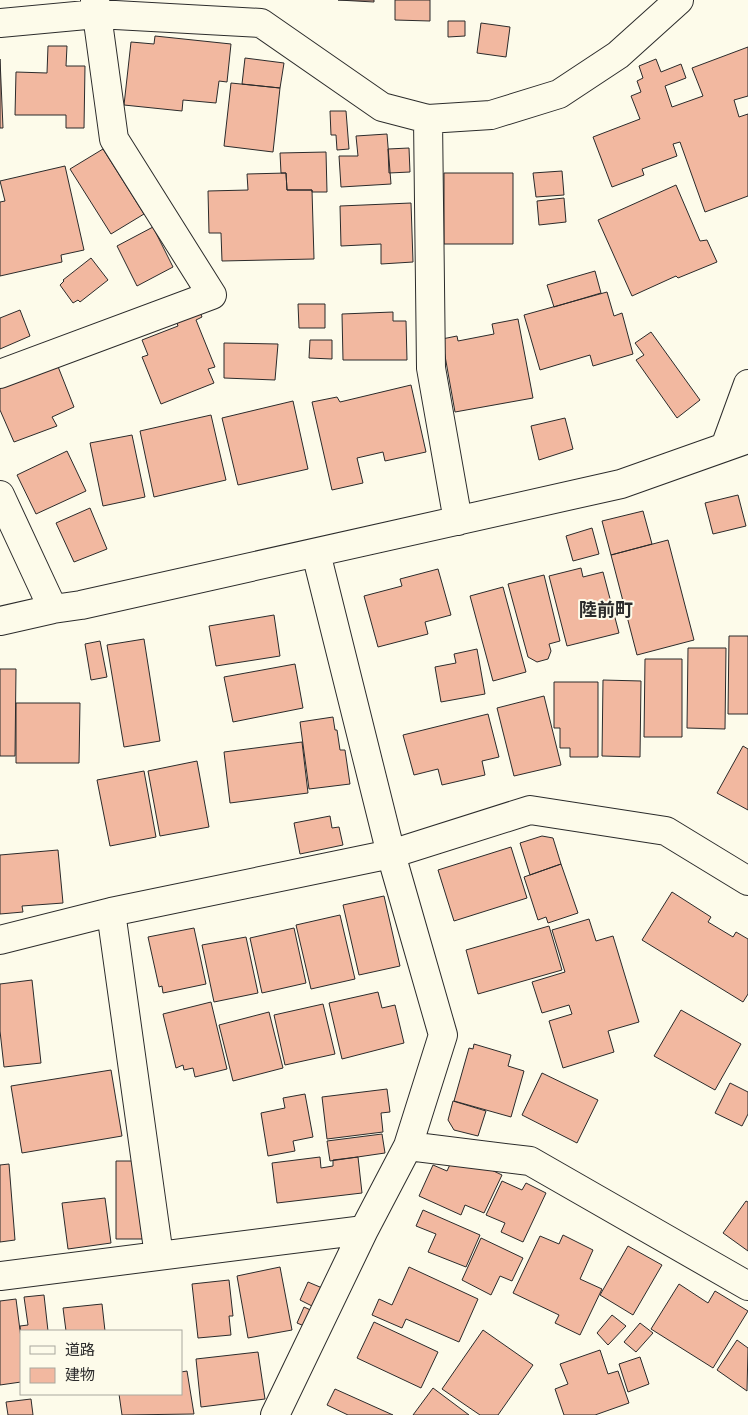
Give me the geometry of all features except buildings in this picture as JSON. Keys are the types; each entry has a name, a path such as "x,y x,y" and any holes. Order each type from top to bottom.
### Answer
{"street":[{"path":"0,24 96,7 261,23 382,106 428,119 491,115 559,94 618,55 679,0"},
{"path":"0,374 212,295 114,139 96,7"},
{"path":"428,119 431,368 458,520"},
{"path":"0,621 53,609 81,605 621,484 736,443 748,384"},
{"path":"0,495 53,609"},
{"path":"275,1415 364,1230 408,1146 443,1036 391,854 316,553"},
{"path":"0,940 111,912 391,854 530,810 666,831 748,881"},
{"path":"111,912 159,1256"},
{"path":"408,1146 530,1161 748,1286"},
{"path":"0,1276 364,1230"}],"district":[{"name":"陸前町","path":"606,610"}]}
